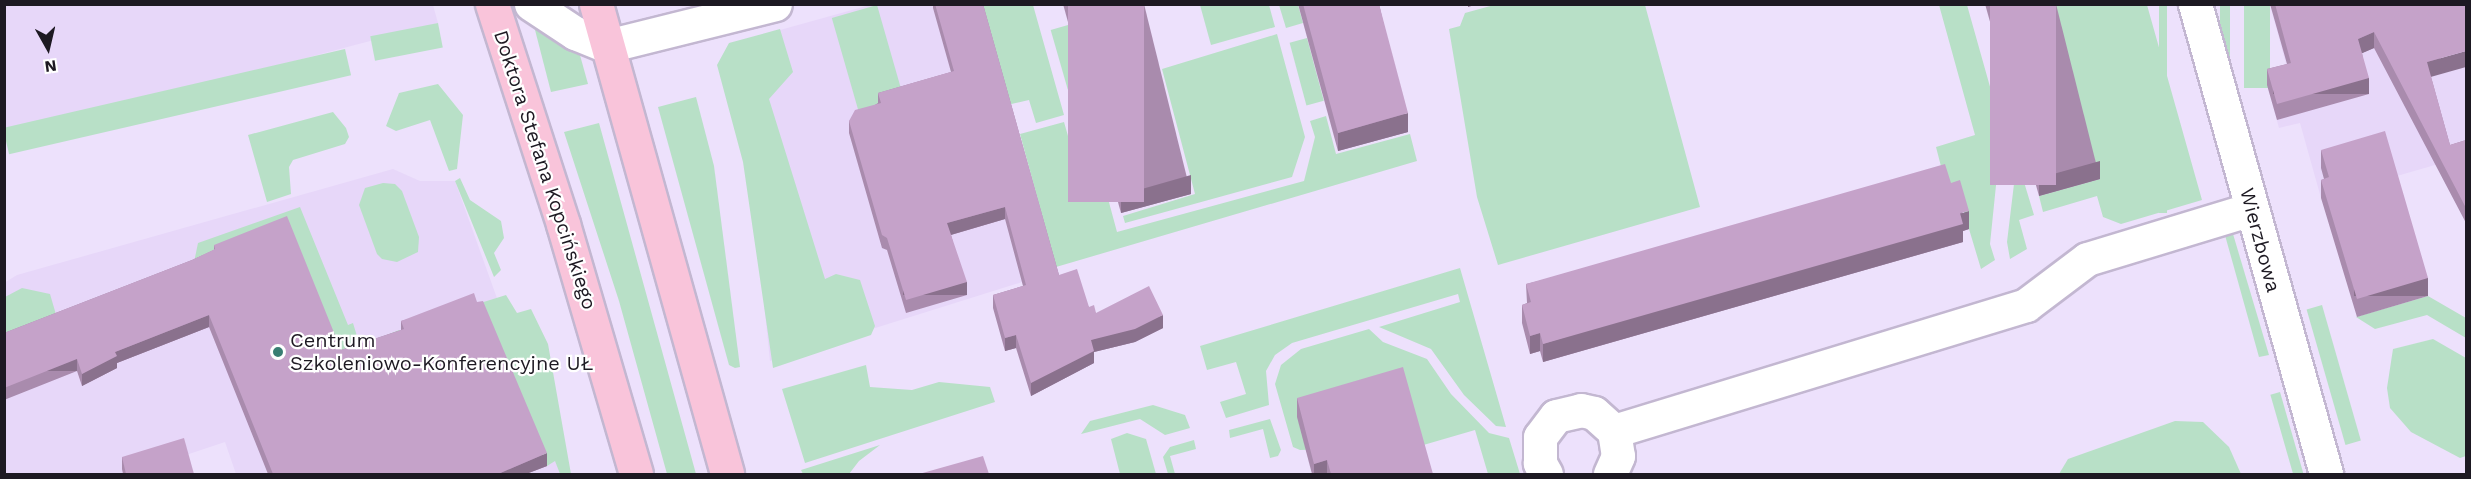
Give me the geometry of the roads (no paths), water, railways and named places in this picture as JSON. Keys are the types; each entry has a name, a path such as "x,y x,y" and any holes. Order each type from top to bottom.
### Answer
{"main road":[{"name":"Doktora Stefana Kopcińskiego","path":"492,4 567,235 636,474"},
{"path":"596,4 727,474"}],"street":[{"path":"531,4 565,27 607,46 775,4"},
{"name":"Wierzbowa","path":"2195,4 2326,474"},
{"path":"1614,431 2026,305 2087,259 2252,208"},
{"path":"1546,474 1540,463 1540,436 1556,416 1568,411 1594,413 1614,431 1618,456 1610,474"}],"place":[{"name":"Centrum Szkoleniowo-Konferencyjne UŁ","path":"278,352"}]}
